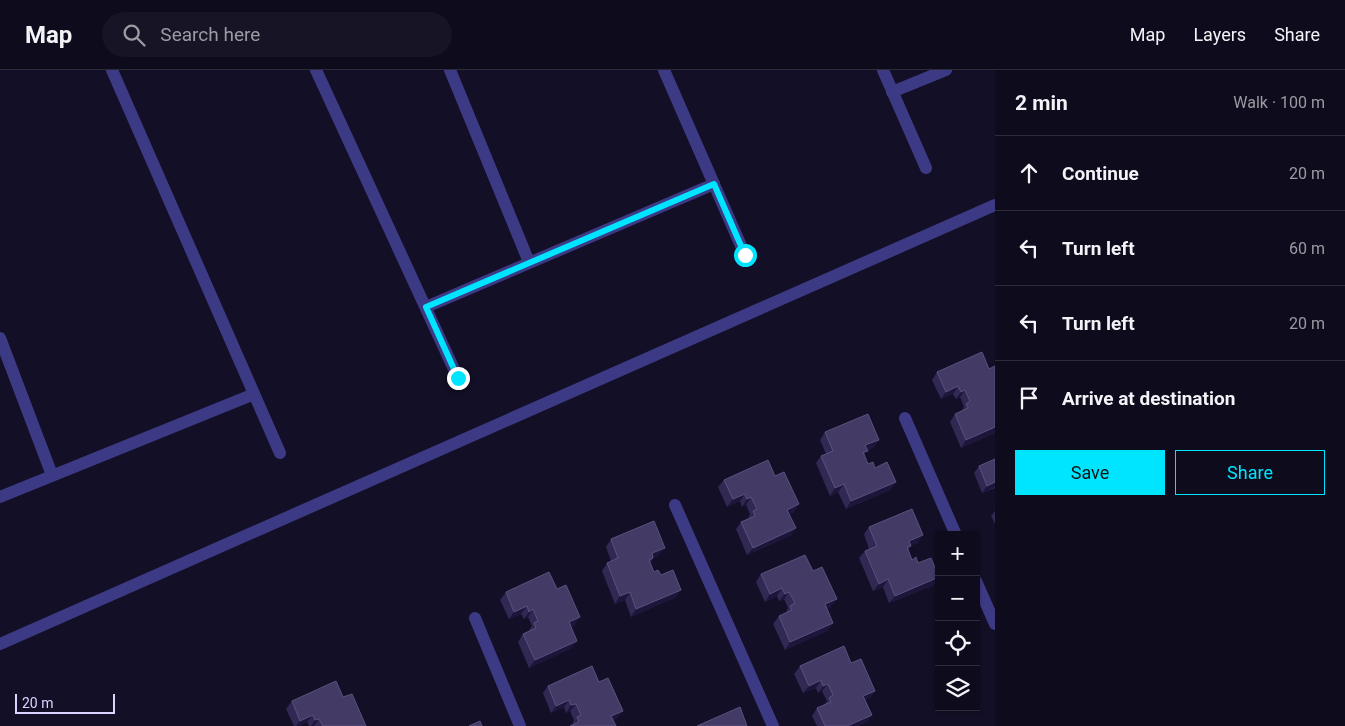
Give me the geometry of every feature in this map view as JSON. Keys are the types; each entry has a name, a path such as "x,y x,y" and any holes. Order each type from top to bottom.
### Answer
{"street":[{"path":"112,70 280,453"},
{"path":"316,70 458,378"},
{"path":"450,70 529,262"},
{"path":"664,70 745,255"},
{"path":"882,70 926,168"},
{"path":"892,92 946,70"},
{"path":"426,307 714,184"},
{"path":"0,644 995,205"},
{"path":"0,338 52,475"},
{"path":"0,496 254,394"},
{"path":"905,418 954,531"},
{"path":"675,505 773,726"},
{"path":"980,590 995,624"},
{"path":"475,618 520,726"}],"building":[{"path":"982,352 989,369 995,366 995,427 966,440 955,414 968,408 966,404 970,401 965,390 961,392 958,386 946,392 937,372"},
{"path":"868,414 879,440 865,445 868,451 863,452 868,464 873,462 875,468 887,462 896,482 851,501 844,484 835,488 821,456 833,451 825,432"},
{"path":"995,459 995,482 987,486 979,466"},
{"path":"768,460 775,476 784,472 799,504 787,510 796,528 753,548 741,522 755,516 753,511 757,509 751,497 747,499 745,494 733,499 724,480"},
{"path":"912,509 923,535 909,541 911,546 907,547 912,560 916,557 918,563 931,558 935,568 935,579 895,596 888,579 879,584 865,551 877,546 869,527"},
{"path":"654,521 665,548 652,553 653,558 649,560 654,572 658,570 661,575 673,570 681,590 636,609 630,592 620,596 607,563 618,558 611,539"},
{"path":"805,555 813,571 822,567 837,599 825,604 833,623 790,642 779,616 792,610 790,606 795,603 789,592 785,594 782,588 770,594 761,574"},
{"path":"549,572 557,589 566,585 580,617 569,622 577,641 535,660 523,634 536,628 534,623 538,621 533,609 529,612 527,606 514,612 506,592"},
{"path":"844,646 851,663 861,659 875,691 863,696 872,715 847,726 825,726 817,708 831,702 829,698 833,695 828,684 823,686 821,680 809,686 800,666"},
{"path":"592,666 599,682 608,678 623,711 611,716 616,726 570,726 579,722 577,717 581,715 576,704 571,705 569,700 556,706 548,686"},
{"path":"336,681 343,697 352,694 366,726 323,726 319,719 315,720 313,715 300,721 292,701"},
{"path":"740,707 747,726 697,726"},
{"path":"480,721 482,726 469,726"}],"route":[{"path":"458,378 426,307 529,262 714,184 745,255"}]}
